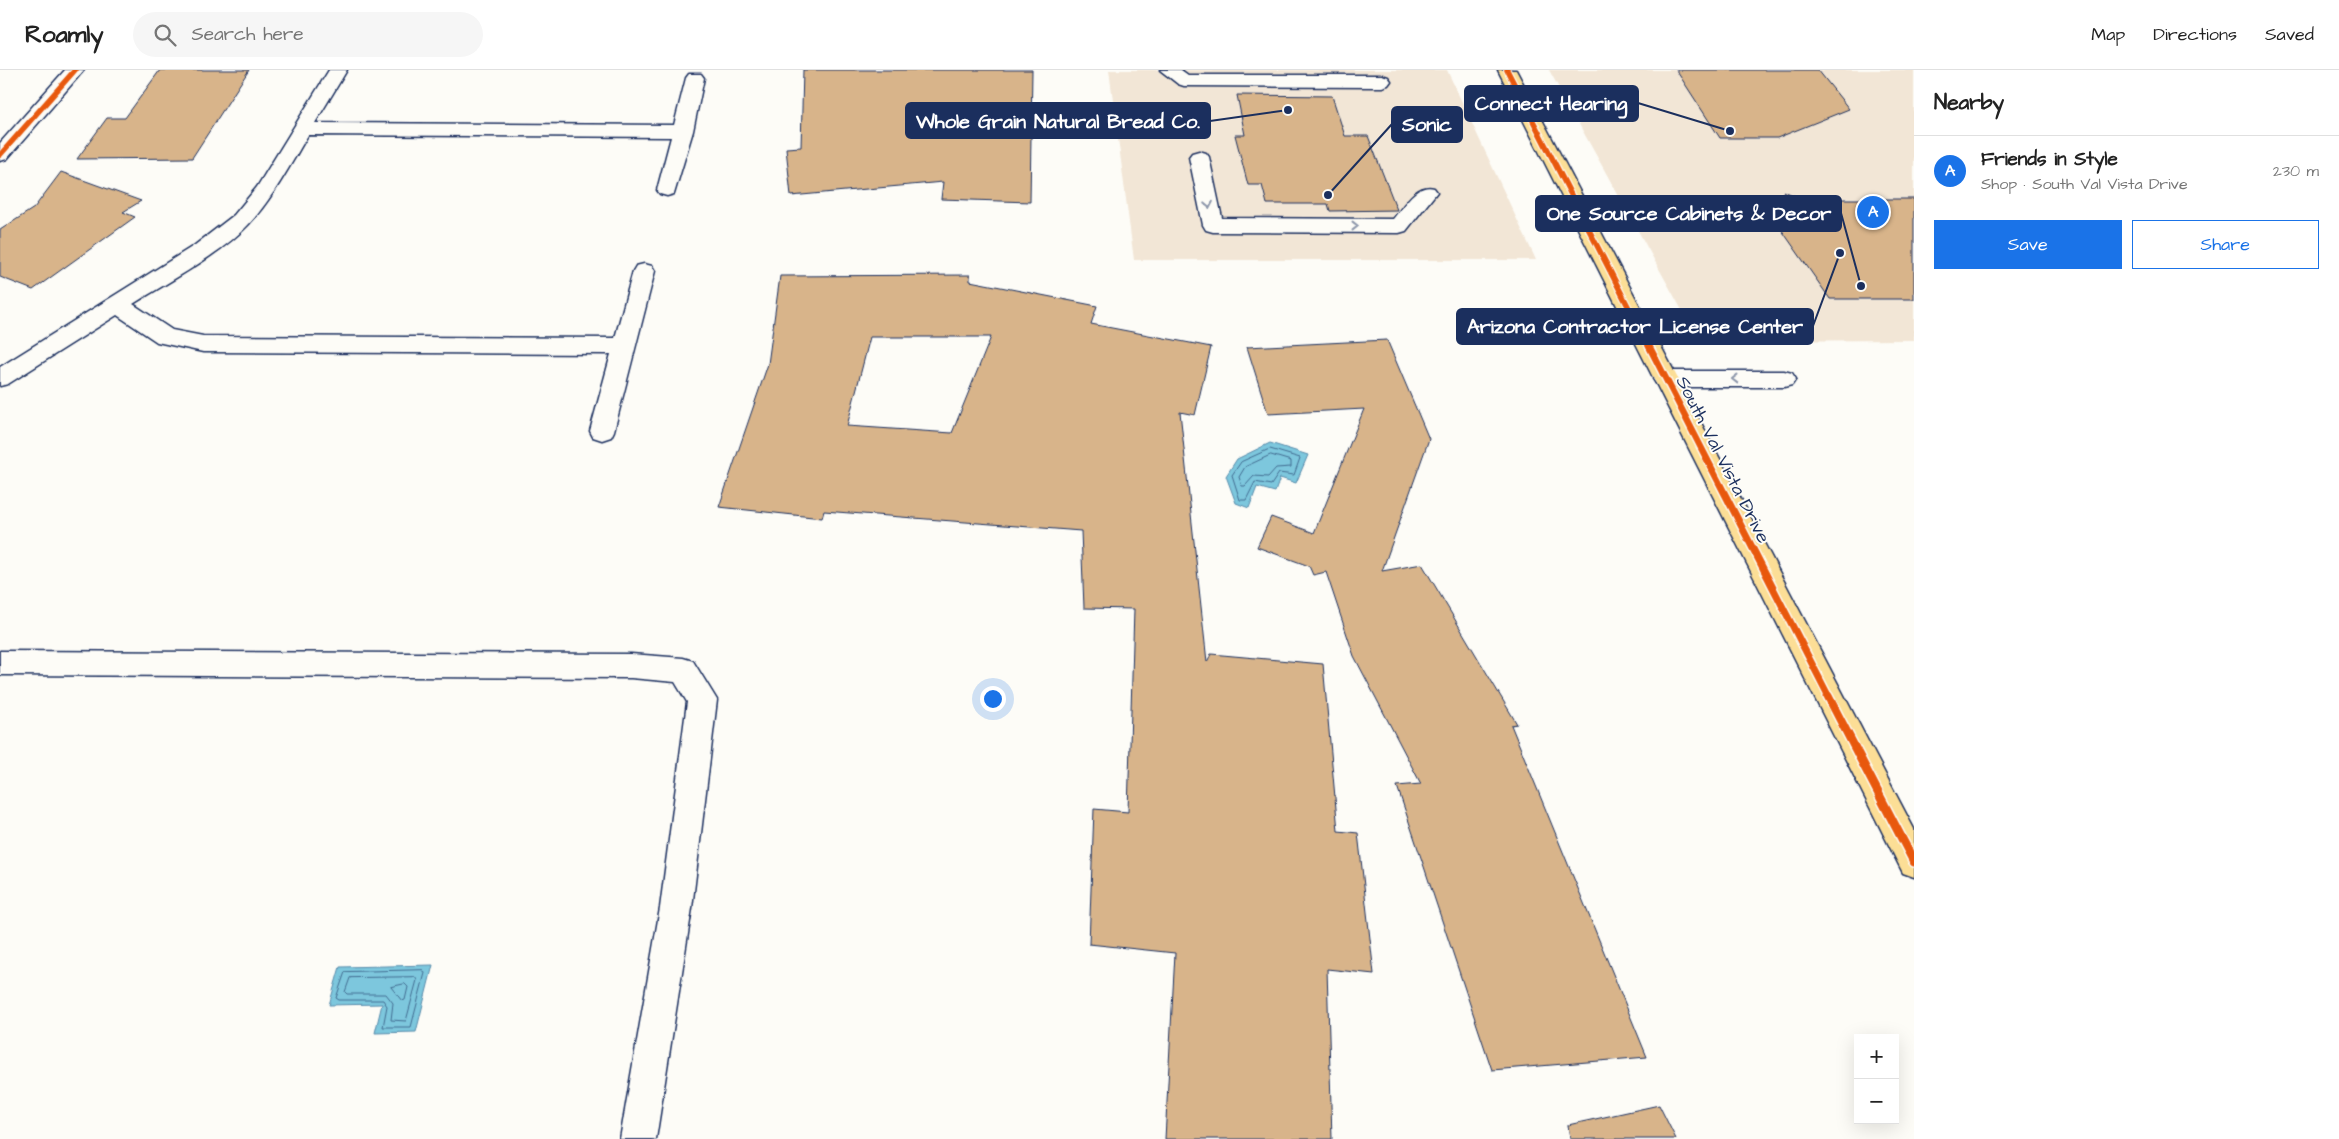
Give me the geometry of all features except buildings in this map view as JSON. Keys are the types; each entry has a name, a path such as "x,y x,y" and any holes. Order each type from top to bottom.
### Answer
{"main road":[{"name":"South Val Vista Drive","path":"1507,70 1914,862"}],"street":[{"path":"0,155 74,70"},
{"path":"0,378 203,250 241,220 265,190 338,70"},
{"path":"1169,70 1184,80 1297,75 1355,75 1382,81"},
{"path":"667,190 695,78"},
{"path":"302,129 683,130"},
{"path":"1199,157 1213,225 1399,226 1427,192"},
{"path":"602,431 644,271"},
{"path":"116,304 165,336 203,344 623,346"},
{"path":"1665,379 1784,379"},
{"path":"0,663 622,666 683,670 702,700 676,908 638,1139"}],"shaded area":[{"path":"1109,70 1447,70 1536,260 1134,260"},
{"path":"1549,70 1914,70 1914,340 1699,341"}],"water":[{"path":"1270,443 1308,455 1296,483 1280,478 1275,492 1257,487 1249,508 1236,503 1226,476 1237,459"},
{"path":"433,965 416,1032 375,1033 382,1004 329,1005 340,967"}],"cycle path":[{"path":"0,155 75,70"},
{"path":"1507,70 1914,862"}],"place":[{"name":"Whole Grain Natural Bread Co.","path":"1288,110"},
{"name":"Connect Hearing","path":"1730,131"},
{"name":"Sonic","path":"1328,195"},
{"name":"Friends in Style","path":"1873,212"},
{"name":"Arizona Contractor License Center","path":"1840,253"},
{"name":"One Source Cabinets & Decor","path":"1861,286"}]}
